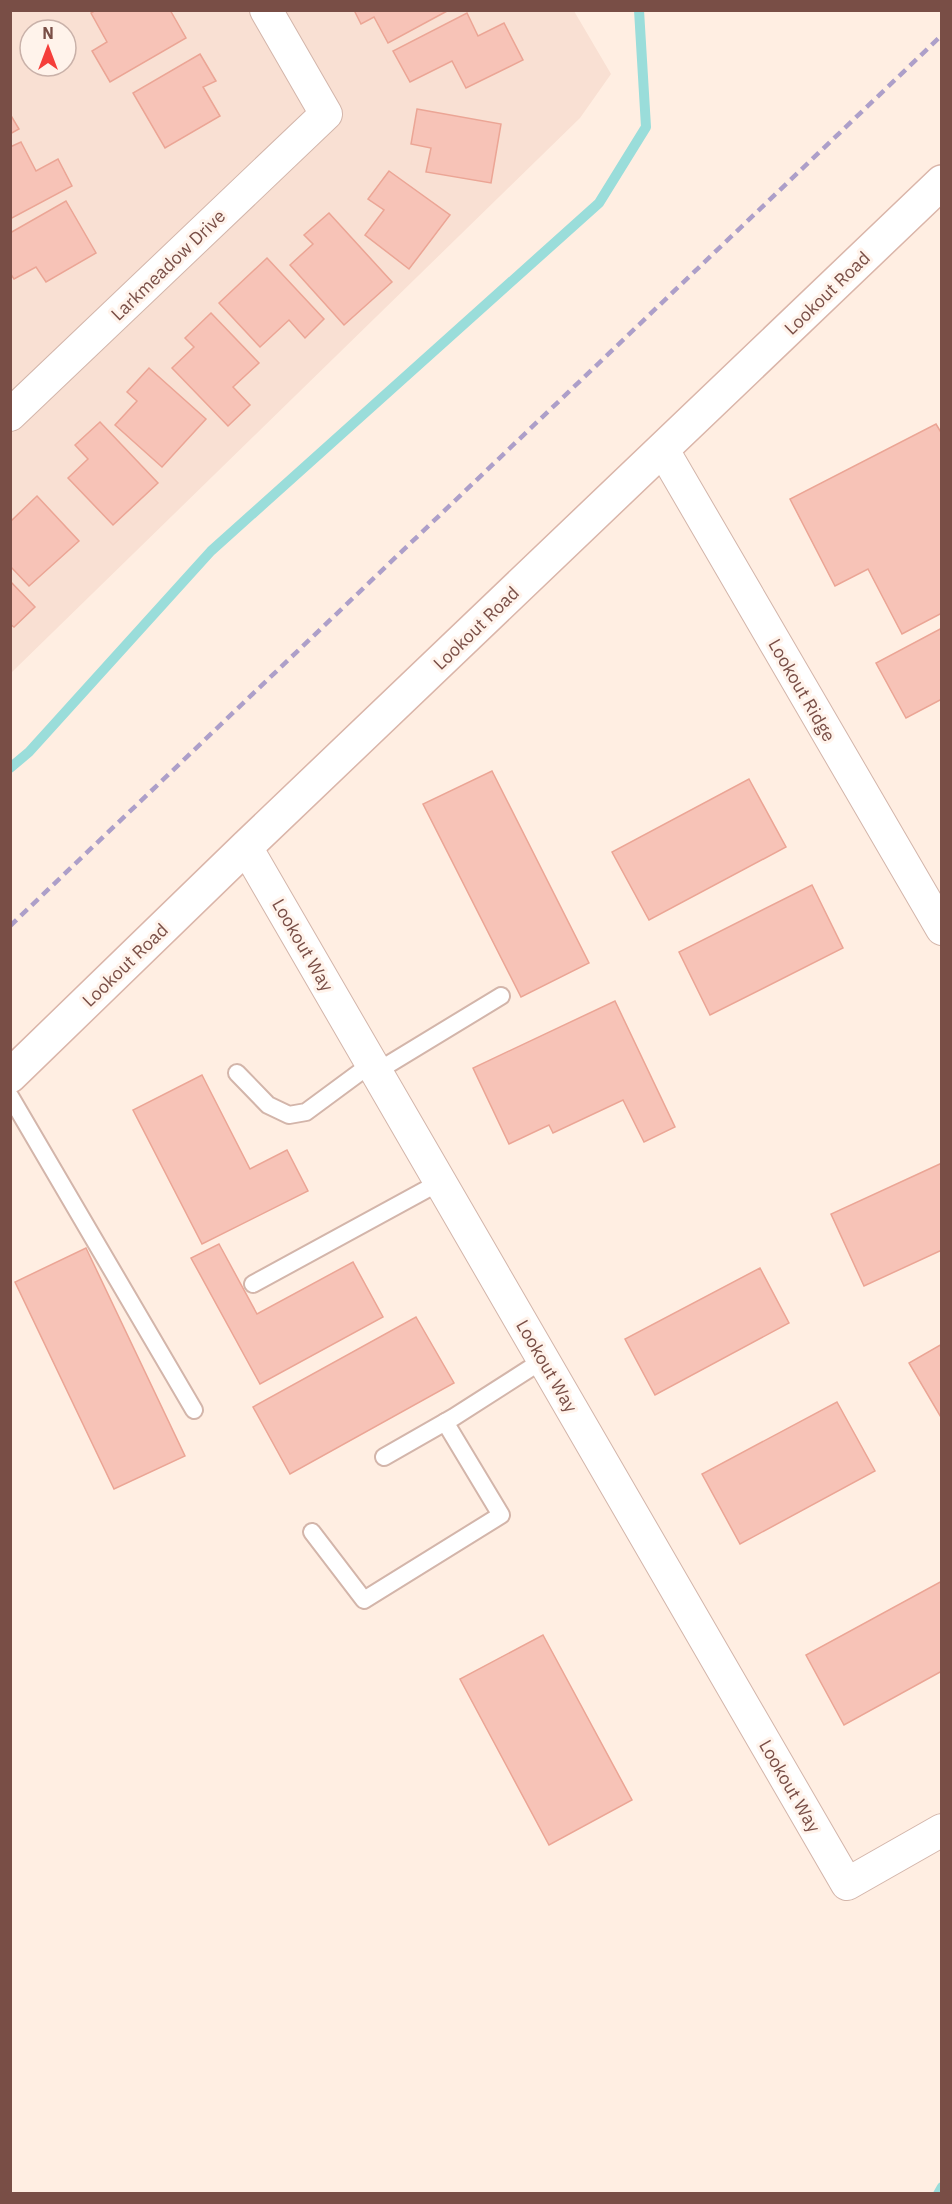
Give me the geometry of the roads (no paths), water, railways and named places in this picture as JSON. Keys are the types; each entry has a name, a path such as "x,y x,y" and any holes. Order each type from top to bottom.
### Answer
{"street":[{"name":"Larkmeadow Drive","path":"13,408 326,114 266,10"},
{"name":"Lookout Road","path":"10,1076 246,847 942,182"},
{"name":"Lookout Ridge","path":"663,450 942,929"},
{"name":"Lookout Way","path":"246,847 847,1884 942,1830"}],"lane":[{"path":"237,1073 268,1105 289,1115 306,1112 374,1068 501,996"},
{"path":"10,1096 194,1410"},
{"path":"253,1284 440,1182"},
{"path":"384,1457 445,1422 543,1360"},
{"path":"312,1532 364,1600 501,1515 445,1422"}],"waterway":[{"path":"10,768 29,752 211,551 599,203 646,127 639,10"},
{"path":"938,2194 942,2187"}],"railway":[{"path":"10,926 942,35"}]}
